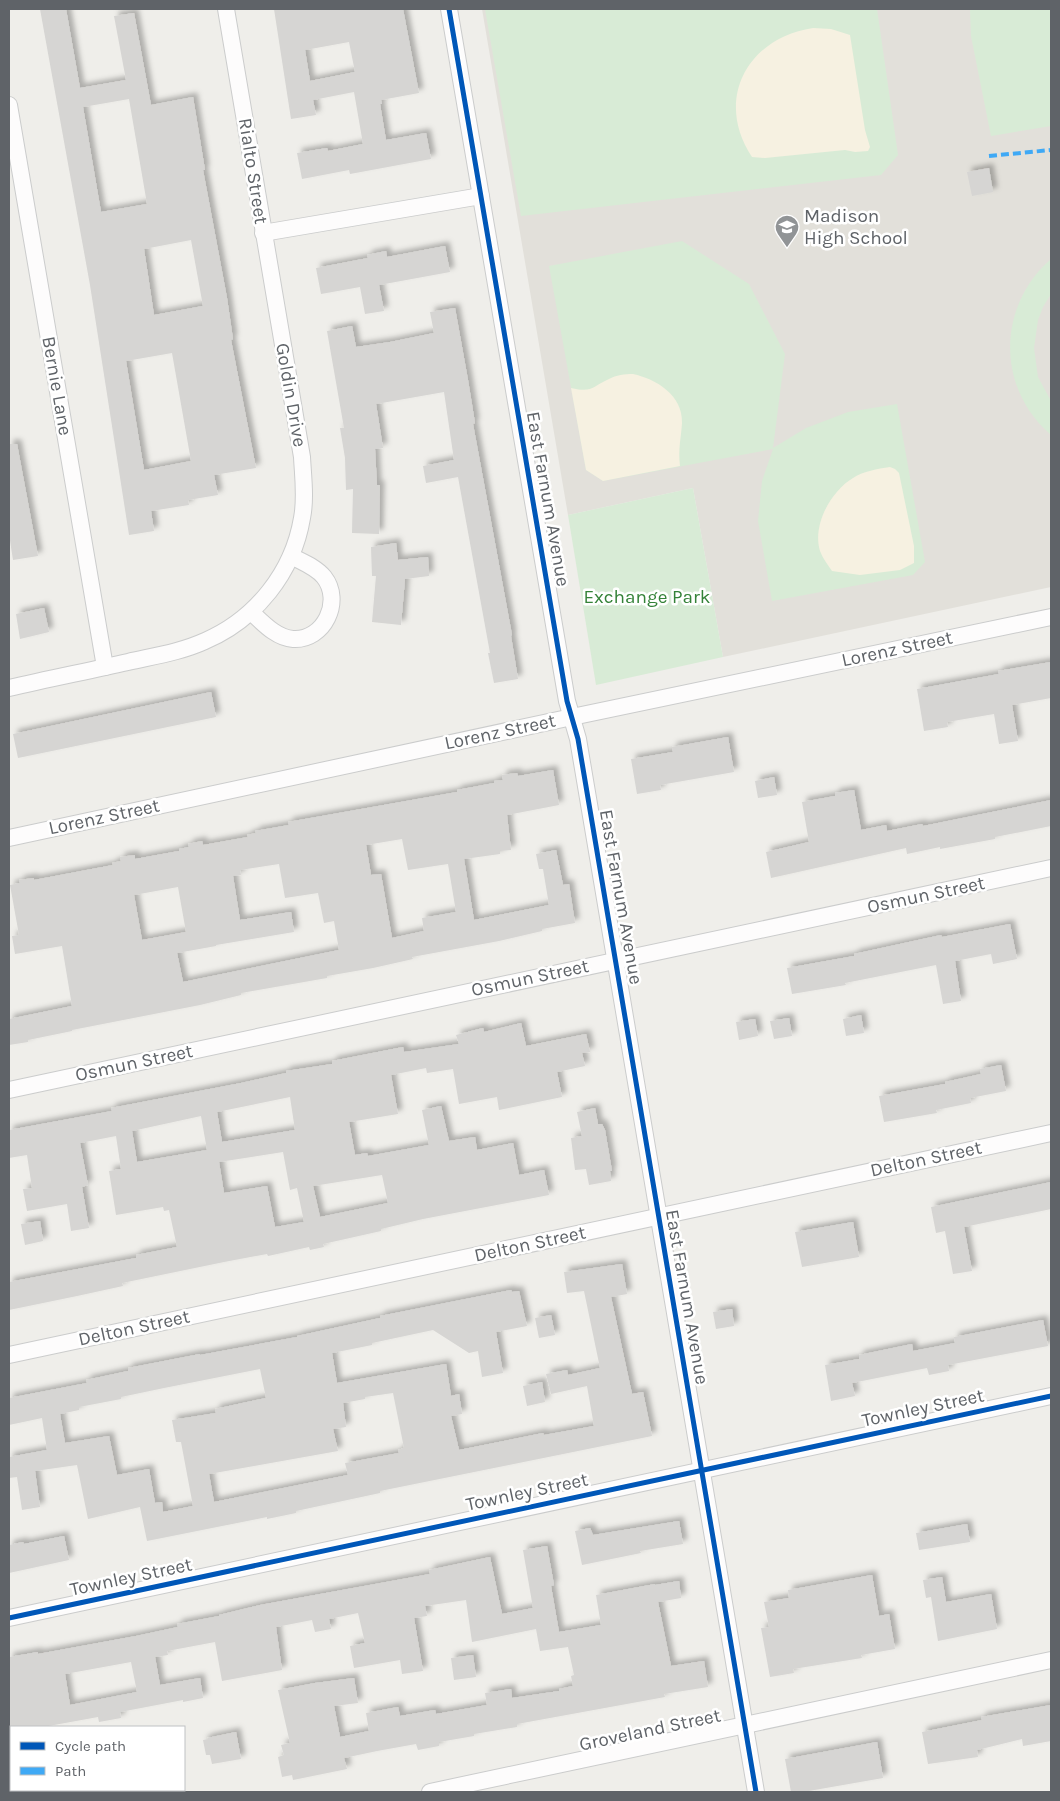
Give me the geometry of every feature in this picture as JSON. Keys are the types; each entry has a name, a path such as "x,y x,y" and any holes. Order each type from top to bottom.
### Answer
{"street":[{"name":"Rialto Street","path":"226,9 263,233 481,196"},
{"name":"East Farnum Avenue","path":"450,9 567,701 578,739 616,960 756,1792"},
{"name":"Bernie Lane","path":"9,105 105,667"},
{"name":"Goldin Drive","path":"9,688 198,644 235,625 251,612 278,581 297,543 303,516 304,493 302,457 263,233"},
{"path":"251,612 282,636 293,639 303,638 314,633 327,620 331,610 331,598 330,588 325,578 316,570 291,556"},
{"name":"Lorenz Street","path":"9,838 572,717 1051,617"},
{"name":"Osmun Street","path":"9,1090 1051,868"},
{"name":"Delton Street","path":"9,1355 1051,1133"},
{"name":"Townley Street","path":"9,1618 1051,1396"},
{"name":"Groveland Street","path":"430,1792 1051,1660"}],"shaded area":[{"name":"Madison High School","path":"482,9 1051,9 1051,587 723,657 693,488 568,515"}],"green space":[{"path":"485,9 877,9 898,155 881,175 521,216"},
{"path":"970,9 1051,9 1051,126 991,136 971,36"},
{"path":"682,241 749,284 785,354 773,448 806,428 848,412 897,404 925,562 913,575 772,601 758,521 762,481 773,449 603,481 586,470 549,266"},
{"path":"1051,259 1051,294 1038,320 1034,348 1038,377 1051,401 1051,435 1033,416 1020,394 1013,371 1010,347 1013,323 1020,300 1033,278"},
{"name":"Exchange Park","path":"693,488 723,657 596,685 568,515"}],"sand":[{"path":"813,28 831,29 850,35 865,130 870,147 868,151 855,152 845,150 765,158 752,157 741,136 736,114 737,94 744,75 755,58 770,44 790,34"},
{"path":"633,374 659,384 678,404 682,423 679,449 680,466 603,481 586,470 571,388 584,390 615,377"},
{"path":"890,467 899,473 914,546 914,563 900,570 860,575 832,571 821,554 818,541 821,520 825,510 837,491 853,478 866,472"}],"building":[{"path":"40,9 66,9 80,88 126,80 114,16 134,13 151,105 193,97 205,170 203,170 227,298 233,339 231,340 256,468 214,475 218,495 188,500 189,505 151,511 154,531 129,535 90,285","holes":["129,99 147,204 101,212 83,107","191,240 203,306 154,315 144,249","172,353 191,461 144,470 126,361"]},
{"path":"274,9 403,9 419,93 381,100 386,140 426,133 431,159 350,174 349,170 302,179 297,153 327,148 328,151 363,144 354,92 313,100 316,115 291,119","holes":["349,42 355,72 310,81 305,50"]},
{"path":"989,168 993,192 972,196 967,172"},
{"path":"445,246 450,272 379,285 384,311 365,314 360,287 321,294 316,268 368,258 367,255 386,251 387,257"},
{"path":"455,308 475,423 473,424 512,635 518,679 494,683 458,477 426,483 423,466 454,460 444,392 376,404 383,448 375,449 377,485 380,485 379,534 352,533 353,489 346,490 345,458 340,428 344,428 327,331 352,326 356,347 390,342 434,333 430,312"},
{"path":"9,444 17,444 38,556 13,560 9,534"},
{"path":"396,543 398,560 428,557 429,576 405,579 401,625 372,622 376,576 372,576 371,547"},
{"path":"44,608 49,632 20,639 16,614"},
{"path":"1051,662 1051,698 1012,705 1018,741 999,744 994,714 947,722 948,727 924,731 917,689 999,674 998,671"},
{"path":"211,692 216,717 18,758 13,734"},
{"path":"728,737 734,772 660,785 661,790 637,794 631,759 673,752 672,747"},
{"path":"553,770 559,805 507,815 511,850 500,851 500,854 464,859 474,920 549,905 543,869 539,869 536,854 556,850 563,885 569,884 575,923 542,929 542,931 499,941 412,957 413,959 327,976 327,978 241,993 241,995 200,1005 72,1030 9,1045 9,1019 72,1006 62,946 15,954 12,936 19,935 10,885 20,883 19,880 34,878 34,880 113,865 112,863 121,861 120,857 135,855 135,859 179,851 179,849 189,847 188,844 202,841 203,845 248,837 247,835 256,833 255,831 289,825 288,822 457,792 457,790 503,780 502,775 517,773 518,776","holes":["402,839 408,870 448,864 456,912 422,918 424,931 392,938 381,874 371,875 366,845","279,864 285,898 318,893 324,923 334,921 339,950 183,982 177,953 294,932 291,912 240,920 233,876 241,875 240,870","178,887 186,932 142,940 134,895"]},
{"path":"774,777 777,795 758,798 755,781"},
{"path":"854,790 861,830 886,825 887,831 922,824 923,826 1051,800 1051,826 940,849 940,847 907,854 906,848 771,878 766,852 809,842 802,802 835,796 835,793"},
{"path":"1010,924 1017,959 993,964 991,954 955,961 961,1001 943,1004 936,965 845,983 846,985 792,994 787,968 854,956 854,954 941,935 942,937"},
{"path":"861,1015 864,1033 846,1036 843,1019"},
{"path":"789,1018 792,1036 774,1039 770,1021"},
{"path":"755,1019 758,1036 739,1040 736,1022"},
{"path":"521,1023 526,1046 586,1034 590,1052 582,1053 585,1066 557,1072 562,1097 499,1110 497,1097 459,1104 453,1069 427,1073 426,1068 391,1075 398,1114 349,1122 355,1155 367,1153 368,1156 429,1145 422,1110 441,1106 449,1141 475,1137 477,1150 513,1143 519,1175 544,1170 549,1195 423,1219 323,1244 324,1247 310,1250 309,1247 268,1256 267,1254 224,1262 122,1283 123,1286 9,1310 9,1282 136,1258 136,1255 177,1247 169,1210 164,1211 163,1207 116,1215 109,1171 121,1169 116,1136 80,1143 88,1185 82,1187 89,1228 71,1231 67,1204 27,1211 23,1189 32,1188 27,1155 9,1158 9,1130 112,1111 111,1108 241,1083 286,1073 286,1071 332,1064 332,1061 403,1047 404,1052 459,1044 456,1035 483,1028 484,1032","holes":["290,1097 295,1130 222,1142 217,1112","201,1116 207,1150 137,1162 132,1131","283,1152 290,1190 297,1188 304,1222 275,1227 267,1186 224,1193 219,1162","382,1175 388,1203 320,1217 313,1186"]},
{"path":"1001,1065 1006,1091 970,1098 971,1103 936,1110 937,1113 884,1122 879,1096 945,1084 945,1082 981,1074 980,1069"},
{"path":"595,1108 598,1124 602,1124 605,1130 612,1171 610,1171 611,1181 589,1185 586,1169 575,1170 571,1138 582,1136 577,1112"},
{"path":"1051,1182 1051,1209 964,1227 972,1271 953,1274 945,1231 936,1233 931,1207"},
{"path":"40,1221 43,1241 25,1245 21,1224"},
{"path":"853,1222 859,1257 802,1267 795,1232"},
{"path":"622,1264 627,1294 611,1297 632,1394 643,1392 652,1436 380,1491 380,1493 296,1511 296,1513 147,1541 140,1507 88,1519 77,1465 35,1471 40,1507 22,1510 17,1477 9,1478 9,1457 47,1450 42,1418 9,1425 9,1398 87,1383 86,1380 128,1371 128,1368 297,1337 380,1318 380,1316 511,1290 512,1292 519,1291 527,1326 496,1332 503,1373 482,1377 478,1351 469,1353 433,1330 332,1353 337,1383 446,1364 451,1396 459,1394 462,1414 451,1416 459,1450 543,1433 544,1435 594,1426 587,1386 551,1394 546,1374 567,1370 568,1375 600,1368 584,1291 567,1293 564,1272","holes":["260,1369 266,1398 215,1409 216,1413 172,1420 176,1442 181,1442 193,1506 163,1512 162,1502 155,1503 149,1469 117,1475 109,1436 65,1443 60,1414 79,1410 79,1407 121,1399 121,1397","393,1393 404,1448 398,1450 399,1453 345,1463 348,1475 214,1502 209,1474 338,1451 333,1429 346,1427 343,1403 365,1399 365,1397"]},
{"path":"732,1309 734,1326 716,1329 713,1312"},
{"path":"551,1315 555,1335 539,1338 535,1318"},
{"path":"1043,1320 1048,1346 948,1365 949,1371 929,1375 927,1368 852,1383 855,1396 831,1401 825,1365 859,1359 859,1355 912,1344 913,1351 955,1343 954,1337"},
{"path":"542,1382 545,1402 527,1406 523,1386"},
{"path":"679,1521 683,1544 640,1551 641,1553 582,1565 575,1531 590,1528 593,1535"},
{"path":"967,1524 970,1542 919,1550 916,1533"},
{"path":"64,1536 69,1560 9,1573 9,1545"},
{"path":"547,1546 554,1585 551,1586 559,1632 601,1625 596,1595 679,1581 681,1598 658,1602 671,1666 704,1661 708,1687 664,1694 665,1697 517,1724 517,1727 439,1742 439,1746 418,1750 416,1744 377,1751 344,1758 347,1769 293,1780 292,1775 282,1777 278,1757 284,1755 281,1745 290,1743 278,1690 354,1678 358,1703 334,1706 340,1737 369,1731 366,1713 398,1707 400,1716 435,1710 436,1714 487,1705 485,1693 511,1689 512,1698 559,1691 559,1689 573,1686 571,1676 574,1675 568,1647 540,1651 536,1629 472,1642 466,1600 425,1606 427,1616 414,1618 423,1671 402,1674 400,1660 354,1668 350,1646 365,1643 358,1613 329,1619 331,1629 315,1632 312,1620 276,1627 282,1670 222,1681 215,1642 167,1651 168,1655 155,1657 160,1685 200,1678 203,1698 120,1712 121,1718 99,1722 98,1717 48,1726 9,1727 9,1657 38,1652 38,1654 136,1636 178,1627 177,1624 219,1616 260,1605 430,1574 429,1570 490,1557 502,1614 533,1608 523,1550","holes":["131,1662 137,1692 70,1705 65,1674"]},
{"path":"872,1575 879,1616 889,1614 895,1649 861,1655 862,1658 793,1669 794,1673 770,1677 761,1628 769,1627 764,1602 789,1598 788,1590"},
{"path":"942,1577 946,1602 991,1594 997,1629 938,1641 931,1597 926,1598 923,1580"},
{"path":"473,1655 476,1677 454,1680 451,1658"},
{"path":"1051,1705 1051,1741 1023,1746 1022,1739 977,1750 978,1757 928,1764 922,1732 982,1720 981,1717"},
{"path":"236,1732 241,1759 212,1764 210,1755 206,1755 203,1740"},
{"path":"877,1742 883,1778 803,1792 791,1792 785,1759"}],"marked path":[{"path":"989,156 1051,150"}],"cycle path":[{"path":"449,9 567,701 578,739 756,1792"},
{"path":"9,1618 1051,1396"}],"place":[{"name":"Madison High School","path":"787,248"}]}
